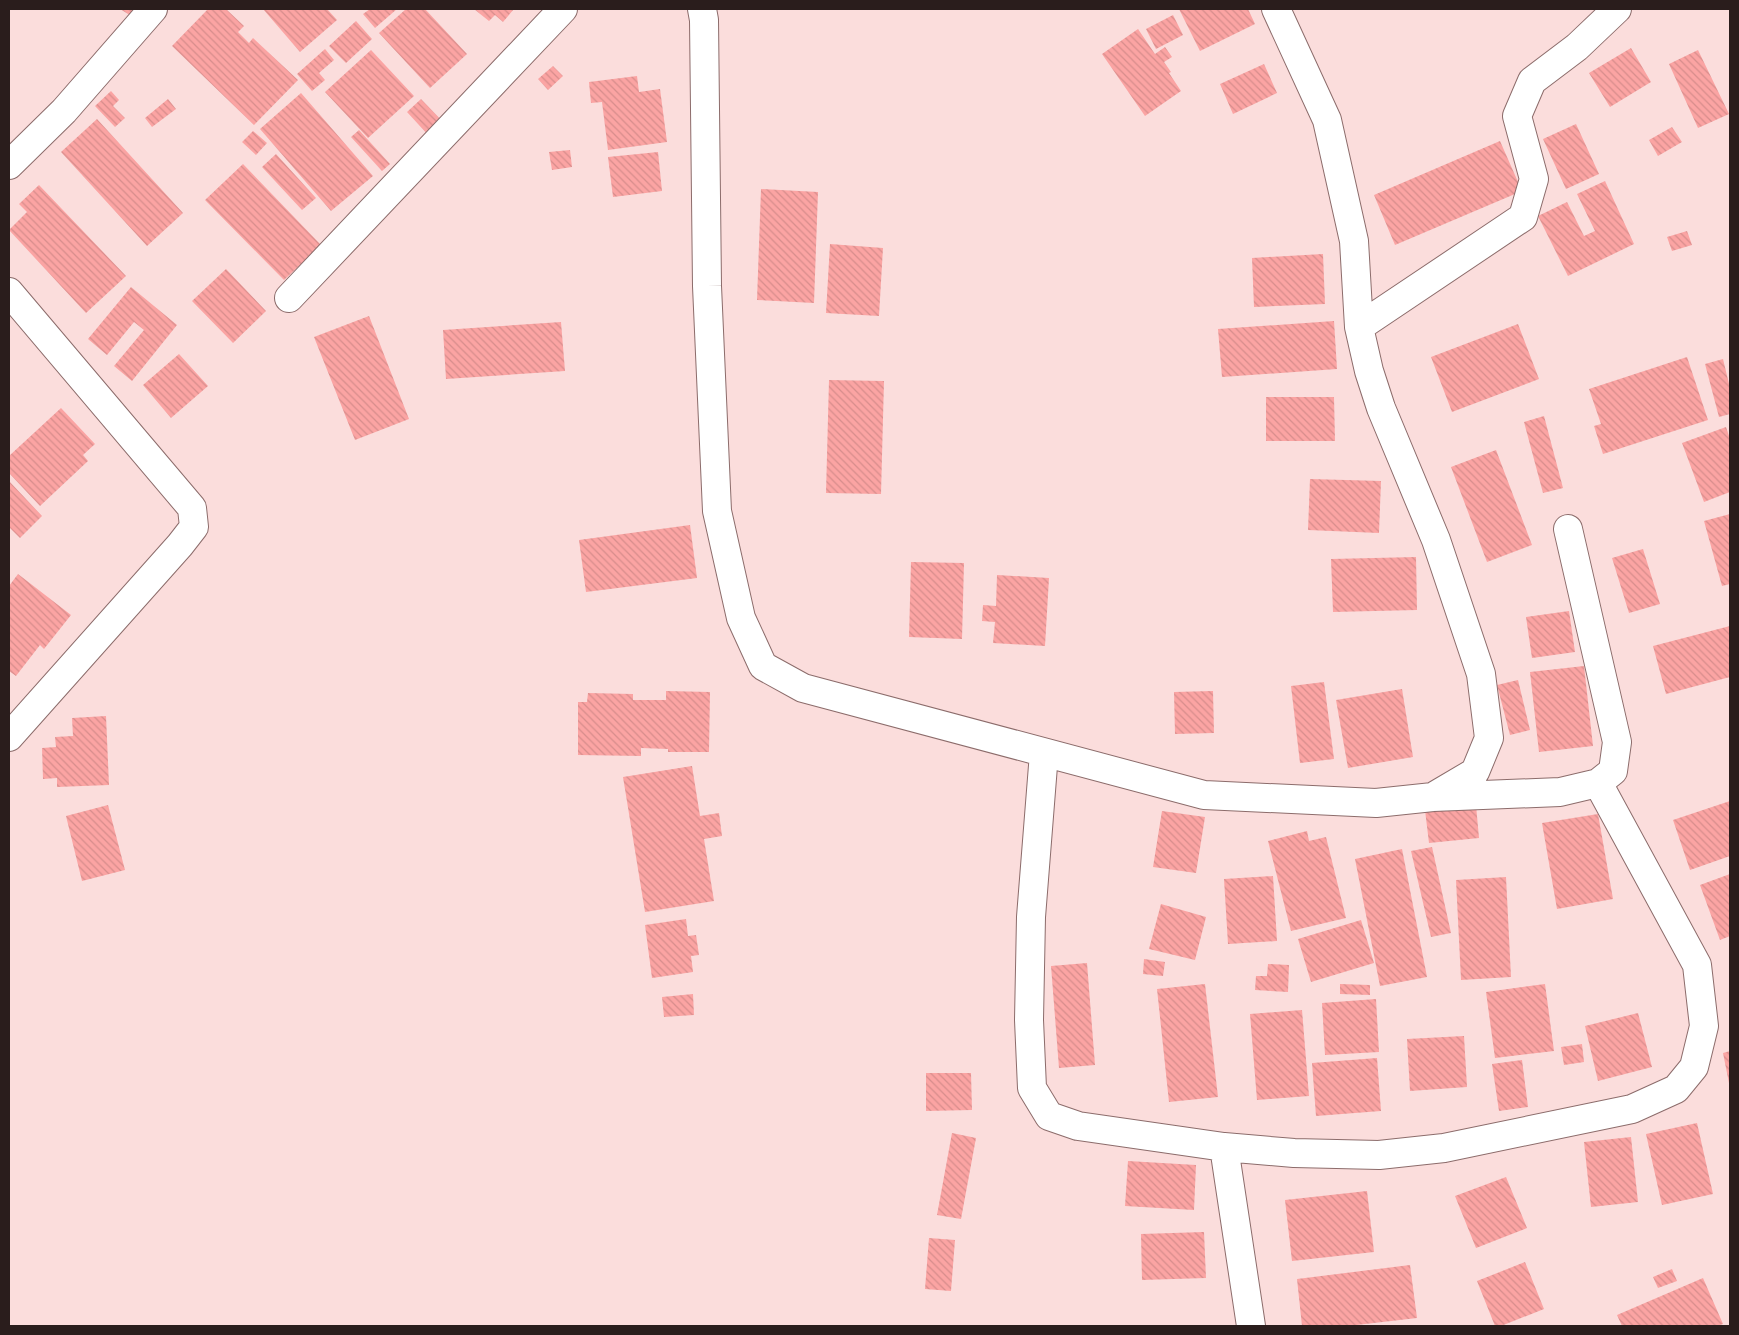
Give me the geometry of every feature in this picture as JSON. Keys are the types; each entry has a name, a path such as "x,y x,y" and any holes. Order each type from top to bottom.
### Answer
{"street":[{"path":"9,165 64,111 153,9"},
{"path":"289,298 563,9"},
{"path":"702,9 704,20 707,286 717,511 741,618 763,666 803,688 1204,795 1376,803 1432,796 1560,792 1598,784 1613,771 1617,742 1568,530"},
{"path":"1276,9 1327,120 1354,241 1358,327 1369,371 1381,408 1436,540 1481,674 1490,738 1475,772 1432,796"},
{"path":"1358,327 1523,218 1534,179 1517,116 1532,81 1576,47 1617,9"},
{"path":"9,292 192,508 194,527 9,737"},
{"path":"1044,753 1031,917 1029,1020 1032,1088 1049,1116 1078,1126 1224,1147 1294,1153 1379,1155 1444,1148 1632,1108 1676,1089 1694,1067 1704,1026 1697,965 1598,784"},
{"path":"1224,1147 1251,1326"}],"building":[{"path":"120,9 138,9 133,17"},
{"path":"208,9 226,9 244,26 238,32 249,43 253,38 298,80 254,125 172,46"},
{"path":"263,9 327,9 337,20 300,52"},
{"path":"370,9 397,9 375,28 363,14"},
{"path":"406,9 425,9 467,54 430,88 379,33"},
{"path":"474,9 514,9 503,22 495,15 489,21"},
{"path":"1179,9 1248,9 1255,24 1200,51"},
{"path":"1173,15 1183,35 1156,49 1146,29"},
{"path":"356,21 372,39 346,63 329,46"},
{"path":"1138,29 1155,54 1165,47 1172,57 1164,62 1181,91 1145,116 1102,54"},
{"path":"1631,48 1651,82 1610,107 1589,73"},
{"path":"325,49 334,60 319,73 325,80 312,91 297,74"},
{"path":"371,50 414,96 368,138 325,92"},
{"path":"1698,50 1729,114 1698,128 1669,64"},
{"path":"1264,64 1277,93 1233,114 1220,84"},
{"path":"553,66 563,76 548,90 538,79"},
{"path":"637,76 639,92 660,89 667,142 608,150 602,102 591,103 589,82"},
{"path":"111,91 119,100 113,106 125,118 115,127 95,106"},
{"path":"301,93 373,176 331,211 260,129"},
{"path":"168,99 176,109 152,127 145,118"},
{"path":"421,99 446,125 431,138 407,112"},
{"path":"97,119 183,213 147,246 61,152"},
{"path":"1576,124 1599,174 1566,189 1543,139"},
{"path":"1672,127 1682,142 1658,156 1649,140"},
{"path":"359,130 390,164 382,171 351,137"},
{"path":"253,131 267,143 256,155 242,142"},
{"path":"1500,141 1522,191 1395,245 1374,195"},
{"path":"570,150 572,167 552,170 549,152"},
{"path":"658,152 662,191 613,197 608,157"},
{"path":"276,154 316,198 302,210 262,167"},
{"path":"243,164 321,245 284,280 205,200"},
{"path":"1605,181 1634,244 1568,276 1538,216 1567,202 1584,236 1595,231 1577,194"},
{"path":"39,185 126,276 86,313 9,230 27,212 19,204"},
{"path":"761,189 818,192 814,303 757,300"},
{"path":"1687,231 1692,245 1672,251 1667,237"},
{"path":"830,244 883,248 879,316 826,313"},
{"path":"1323,254 1325,304 1254,307 1252,258"},
{"path":"226,269 266,311 233,343 192,301"},
{"path":"131,287 177,325 132,381 114,366 144,330 134,322 107,355 88,339"},
{"path":"369,316 409,419 355,440 314,337"},
{"path":"1334,321 1337,369 1222,377 1218,329"},
{"path":"561,322 565,371 446,379 443,330"},
{"path":"1518,324 1539,379 1452,412 1431,357"},
{"path":"179,354 208,386 171,418 143,385"},
{"path":"1687,357 1708,420 1603,454 1594,426 1601,424 1589,389"},
{"path":"1723,359 1730,388 1730,414 1719,417 1705,364"},
{"path":"829,380 884,381 881,494 826,493"},
{"path":"1266,397 1334,397 1335,441 1266,441"},
{"path":"61,408 95,444 83,455 88,461 40,506 9,473 9,456"},
{"path":"1544,416 1563,488 1543,493 1524,422"},
{"path":"1726,427 1730,439 1730,492 1704,502 1682,443"},
{"path":"1496,450 1532,545 1487,562 1451,467"},
{"path":"1310,479 1381,481 1379,533 1308,530"},
{"path":"9,481 42,516 20,538 9,527"},
{"path":"1730,514 1730,584 1722,586 1704,521"},
{"path":"690,525 697,578 586,592 579,540"},
{"path":"1643,549 1660,604 1629,613 1612,558"},
{"path":"1416,557 1417,610 1333,612 1331,559"},
{"path":"911,562 964,563 962,639 909,637"},
{"path":"18,574 71,615 44,649 40,645 16,676 9,671 9,586"},
{"path":"997,575 1049,578 1045,646 993,643 995,622 982,621 983,605 996,606"},
{"path":"1569,611 1575,652 1532,658 1526,617"},
{"path":"1730,626 1730,677 1666,694 1653,646"},
{"path":"1584,666 1593,746 1539,752 1530,672"},
{"path":"1518,680 1530,730 1510,735 1497,685"},
{"path":"1324,682 1334,759 1300,763 1291,686"},
{"path":"1402,689 1413,757 1348,768 1336,700"},
{"path":"666,691 710,692 709,752 668,752 668,749 641,748 641,756 578,755 578,702 587,702 588,693 633,694 633,700 666,700"},
{"path":"1213,691 1214,733 1175,734 1174,692"},
{"path":"106,716 109,785 57,787 57,778 43,779 42,748 56,747 55,737 73,736 72,718"},
{"path":"692,766 700,816 719,813 722,836 704,839 714,901 645,912 623,777"},
{"path":"1730,801 1730,856 1690,870 1673,820"},
{"path":"108,805 125,870 82,881 66,816"},
{"path":"1476,805 1479,838 1429,843 1425,810"},
{"path":"1162,811 1205,817 1196,873 1153,867"},
{"path":"1598,814 1613,899 1557,909 1542,823"},
{"path":"1307,831 1309,841 1326,837 1346,918 1291,931 1268,841"},
{"path":"1432,847 1451,933 1431,937 1411,851"},
{"path":"1402,849 1427,977 1380,986 1355,859"},
{"path":"1730,874 1730,936 1720,940 1700,885"},
{"path":"1273,876 1277,941 1228,944 1224,879"},
{"path":"1506,877 1511,977 1461,980 1456,880"},
{"path":"1161,904 1206,917 1195,960 1149,949"},
{"path":"686,919 688,936 696,935 699,955 691,956 693,972 652,978 645,925"},
{"path":"1361,920 1374,963 1311,982 1298,939"},
{"path":"1144,959 1165,962 1163,976 1143,974"},
{"path":"1087,963 1095,1065 1059,1068 1051,966"},
{"path":"1268,964 1289,965 1288,992 1255,990 1256,976 1267,976"},
{"path":"1205,984 1218,1097 1169,1102 1157,989"},
{"path":"1340,984 1370,985 1370,995 1340,994"},
{"path":"1545,984 1554,1051 1495,1058 1486,992"},
{"path":"693,994 694,1015 664,1017 662,997"},
{"path":"1376,999 1379,1052 1325,1055 1322,1003"},
{"path":"1302,1010 1309,1096 1257,1100 1250,1014"},
{"path":"1638,1013 1652,1067 1598,1081 1585,1026"},
{"path":"1464,1036 1467,1087 1410,1091 1407,1039"},
{"path":"1582,1044 1584,1062 1564,1065 1561,1047"},
{"path":"1730,1051 1730,1083 1729,1083 1723,1053"},
{"path":"1377,1058 1381,1111 1316,1116 1312,1063"},
{"path":"1522,1060 1528,1107 1499,1111 1492,1064"},
{"path":"926,1073 971,1073 972,1110 926,1111"},
{"path":"1697,1123 1713,1194 1662,1205 1646,1134"},
{"path":"952,1133 976,1138 961,1219 937,1215"},
{"path":"1631,1137 1638,1202 1591,1207 1584,1142"},
{"path":"1128,1161 1196,1165 1194,1210 1125,1206"},
{"path":"1506,1177 1527,1228 1476,1248 1455,1196"},
{"path":"1367,1191 1374,1252 1292,1261 1285,1200"},
{"path":"1204,1232 1206,1278 1142,1280 1141,1234"},
{"path":"929,1238 955,1240 951,1291 925,1289"},
{"path":"1525,1262 1544,1309 1501,1326 1495,1326 1477,1281"},
{"path":"1410,1265 1417,1318 1348,1326 1302,1326 1297,1279"},
{"path":"1672,1269 1677,1281 1658,1288 1653,1277"},
{"path":"1703,1278 1723,1324 1717,1326 1622,1326 1617,1315"}]}
